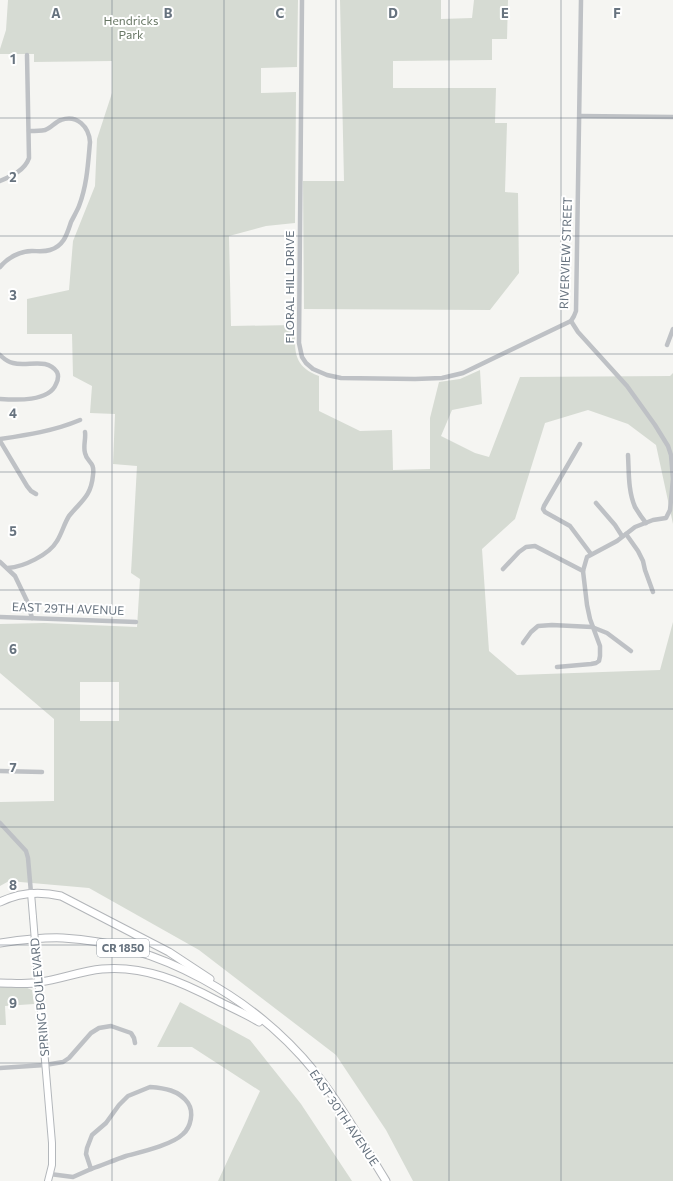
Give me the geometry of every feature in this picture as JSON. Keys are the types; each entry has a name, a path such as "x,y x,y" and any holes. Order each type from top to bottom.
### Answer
{"main road":[{"path":"0,902 10,897 31,893 50,893 61,896 169,952 201,972 225,991"},
{"name":"EAST 30TH AVENUE","path":"0,943 44,938 62,938 108,944 154,957 181,968 225,991 274,1030 315,1072 386,1181"},
{"path":"0,983 38,983 96,970 117,968 134,970 162,976 200,991 274,1030"}],"street":[{"name":"FLORAL HILL DRIVE","path":"302,0 299,343 302,357 306,364 319,372 341,378 442,378 463,373 571,321"},
{"name":"RIVERVIEW STREET","path":"581,0 576,311 571,321 578,332 627,386 668,446 671,455 673,479 670,510 666,518 653,520 646,523"},
{"path":"0,180 22,169 26,165 30,153 27,55"},
{"path":"580,116 673,117"},
{"path":"0,267 20,252 30,250 49,250 57,247 63,242 79,206 84,188 90,142 90,135 86,127 76,120 66,119 56,122 48,129 29,131"},
{"path":"667,345 673,329"},
{"path":"0,355 9,362 15,364 40,363 49,366 56,372 58,382 55,388 46,395 29,399 0,399"},
{"path":"36,494 27,486 0,440 51,430 80,420"},
{"path":"8,568 28,563 50,549 58,540 68,518 90,490 94,474 92,463 84,453 85,432"},
{"path":"580,444 543,509 544,512 570,526 591,554"},
{"path":"557,667 591,664 599,661 600,646 592,627 587,605 583,571 587,557 616,541 635,527 646,523 635,507 632,498 628,455"},
{"path":"596,503 638,551 643,561 653,592"},
{"path":"503,569 526,546 535,546 583,571"},
{"path":"0,562 8,568 21,586 32,618"},
{"name":"EAST 29TH AVENUE","path":"0,617 136,622"},
{"path":"524,643 531,632 538,626 552,625 592,627 607,633 631,651"},
{"path":"0,771 42,772"},
{"name":"SPRING BOULEVARD","path":"0,823 26,851 28,858 52,1142 52,1164 48,1181"},
{"path":"0,1068 45,1065 63,1062 69,1058 91,1033 99,1028 111,1026 131,1033 135,1043"},
{"path":"50,1174 73,1177 91,1169 126,1156 146,1151 178,1138 184,1134 188,1128 191,1115 189,1105 184,1097 163,1088 150,1087 128,1096 119,1105 106,1123 92,1135 86,1154 91,1169"}],"green space":[{"name":"Hendricks Park","path":"8,0 298,0 297,67 261,68 261,93 296,92 295,223 266,226 229,236 231,326 295,325 295,349 297,356 304,367 310,372 319,376 319,411 360,431 392,430 393,470 430,469 430,418 439,382 460,379 480,370 482,404 452,410 441,436 475,453 489,457 520,377 670,376 673,373 673,524 656,445 628,424 588,410 545,423 515,519 482,549 489,651 517,675 660,670 673,622 673,1181 413,1181 386,1130 336,1055 199,950 89,888 9,881 0,886 0,802 54,801 54,719 0,673 0,624 44,623 137,627 140,579 131,573 137,466 113,464 115,414 90,413 92,386 73,376 72,334 27,334 27,299 69,290 73,241 95,186 97,139 112,93 112,61 34,62 34,54 0,54 0,49 6,30","holes":["80,682 119,682 119,721 80,721"]},
{"path":"340,0 441,0 441,19 472,18 474,0 508,0 507,39 492,39 492,60 393,61 393,88 496,88 495,123 507,123 505,192 518,193 519,273 490,310 304,309 303,181 344,181"},
{"path":"0,987 25,987 32,990 34,1004 5,1006 6,1025 0,1025"},
{"path":"180,1002 250,1040 301,1104 352,1181 218,1181 260,1091 192,1047 157,1047"}]}
